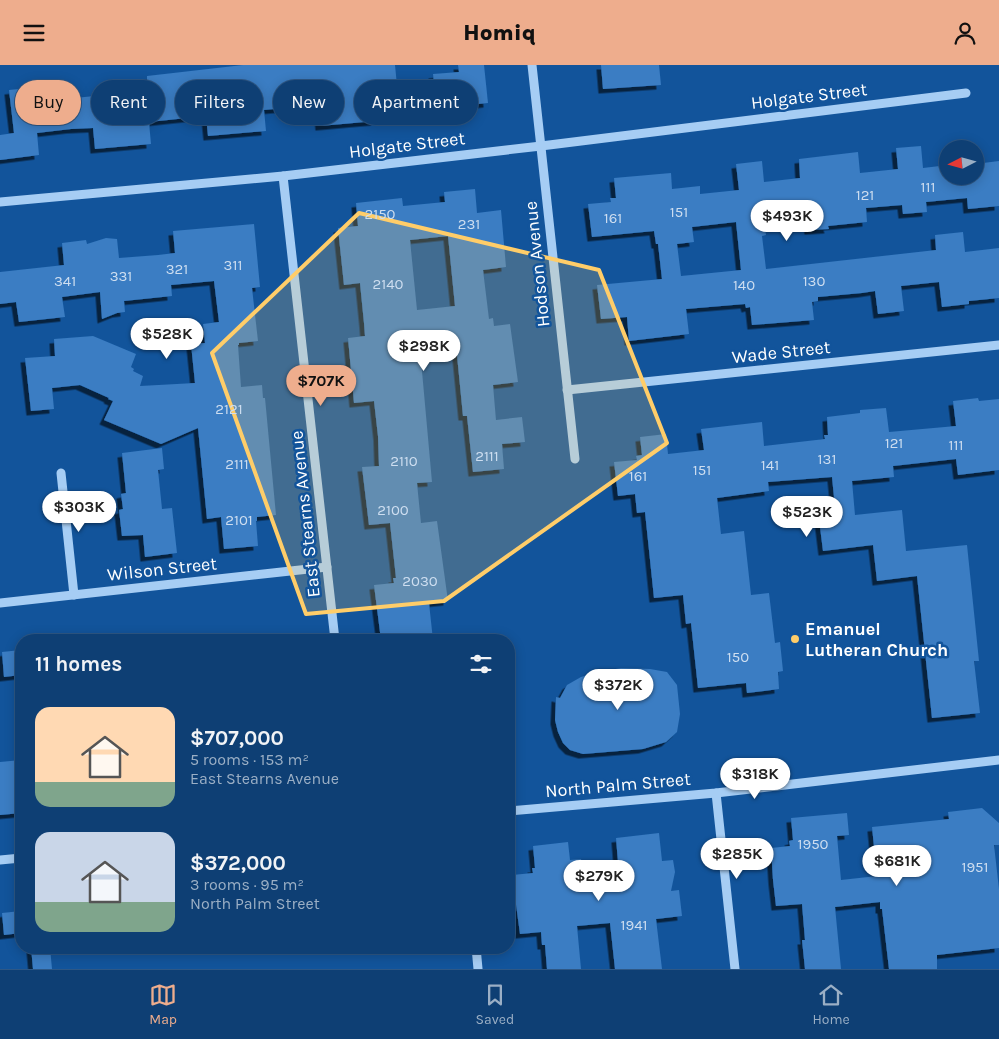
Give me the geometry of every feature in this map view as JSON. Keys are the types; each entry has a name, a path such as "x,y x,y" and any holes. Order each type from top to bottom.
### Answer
{"street":[{"name":"Hodson Avenue","path":"532,65 575,459"},
{"name":"Holgate Street","path":"0,202 283,176 966,93"},
{"name":"East Stearns Avenue","path":"283,176 334,634"},
{"name":"Wade Street","path":"567,390 999,345"},
{"path":"60,473 74,595"},
{"name":"Wilson Street","path":"0,603 327,567"},
{"name":"North Palm Street","path":"515,810 716,793 999,760"},
{"path":"716,793 735,969"},
{"path":"0,860 15,859"},
{"path":"477,954 478,969"}],"highlighted area":[{"path":"359,213 599,270 667,443 444,601 306,614 212,353"}],"building":[{"path":"243,65 395,65 396,80 354,80 354,123 344,124 344,80 273,80 273,109 264,110 266,131 208,136 207,125 263,125 263,80 175,80 175,119 165,120 165,80 147,80 147,76"},
{"path":"458,65 484,65 488,103 478,104 478,80 434,80 433,74 459,72"},
{"path":"601,65 659,65 661,85 603,89"},
{"path":"15,89 15,125 81,125 81,97 91,96 91,125 149,125 151,144 95,149 93,128 71,129 37,133 39,155 0,160 0,135 14,133 9,90"},
{"path":"921,146 923,168 939,166 939,185 984,185 984,163 999,161 999,206 968,209 967,198 926,202 927,212 903,214 902,205 866,208 867,222 828,226 829,229 809,230 807,215 764,220 766,235 762,236 766,269 936,250 935,235 963,232 965,252 999,248 999,298 969,301 969,304 942,307 939,282 901,286 904,311 878,314 875,291 818,297 818,301 812,302 814,320 752,325 750,307 746,308 745,304 686,309 689,334 629,341 627,317 601,319 597,285 662,279 658,244 656,244 654,231 592,237 588,204 611,202 610,198 616,198 614,178 671,173 672,189 700,186 700,194 739,190 736,164 762,161 764,182 800,178 799,159 858,152 860,173 898,169 896,148","holes":["736,222 741,270 681,276 677,244 694,242 692,227"]},
{"path":"475,189 477,213 501,210 506,267 483,270 489,319 493,318 494,326 510,324 518,382 493,385 496,420 522,417 525,442 502,444 504,469 473,472 467,416 463,416 456,345 420,349 432,482 417,483 421,523 437,521 448,601 429,603 432,634 380,634 374,585 394,583 393,578 396,578 390,523 369,525 362,467 379,466 378,436 374,401 354,403 348,338 365,336 364,323 360,283 344,285 338,228 358,226 356,203 402,198 403,206 445,202 444,192","holes":["448,236 455,306 417,310 410,240"]},
{"path":"254,224 260,287 252,288 258,341 239,343 238,345 241,387 262,385 263,398 265,398 276,515 257,517 258,546 224,549 221,517 207,519 198,428 161,444 104,420 113,401 80,385 52,388 54,409 31,411 25,358 55,356 54,339 93,336 136,354 131,367 134,369 133,371 143,376 140,386 195,383 191,344 205,343 203,324 219,322 214,281 171,285 172,296 124,301 125,312 102,319 100,292 62,297 65,317 19,322 16,302 0,304 0,272 64,265 62,243 86,240 87,244 106,238 117,239 119,258 158,255 175,253 173,231"},
{"path":"978,398 979,401 999,399 999,470 958,475 956,459 893,466 894,477 852,481 855,515 902,510 906,551 967,545 979,661 974,661 980,713 932,718 917,576 877,581 873,545 823,551 819,519 836,517 832,477 768,482 769,491 717,498 721,534 744,531 751,595 769,593 775,643 780,642 783,671 778,672 779,689 747,693 746,683 698,688 691,623 686,624 683,595 654,598 645,512 637,513 635,494 618,496 614,462 637,460 636,456 642,455 640,437 666,434 668,454 704,450 701,429 762,422 764,446 825,439 824,435 828,435 827,417 860,413 860,410 886,408 889,432 956,426 953,401"},
{"path":"162,448 164,469 158,470 162,509 172,508 177,553 145,557 143,535 122,536 119,510 123,509 121,494 126,493 122,453"},
{"path":"15,651 15,676 4,677 2,652"},
{"path":"621,668 650,669 667,672 677,685 680,714 677,732 666,742 643,749 583,754 570,750 563,743 558,732 555,720 556,697 560,698 567,685 581,677"},
{"path":"15,761 15,814 0,815 0,762"},
{"path":"982,808 999,823 999,845 994,845 999,889 999,948 937,955 937,969 889,969 880,902 835,907 841,969 805,969 802,940 805,940 802,904 776,906 773,880 771,848 790,846 789,841 793,840 791,818 847,813 849,835 837,836 841,880 877,876 872,827 949,819 948,812"},
{"path":"659,833 662,861 673,860 675,872 671,891 679,890 682,916 656,919 662,969 615,969 610,923 577,926 581,969 547,969 545,945 542,945 541,932 520,934 515,897 515,875 533,873 532,868 535,868 533,846 568,842 570,860 581,859 582,866 618,862 616,838"},
{"path":"15,912 15,934 4,935 2,913"},
{"path":"32,954 51,954 52,969 33,969"}],"place":[{"name":"Emanuel Lutheran Church","path":"795,639"}]}
